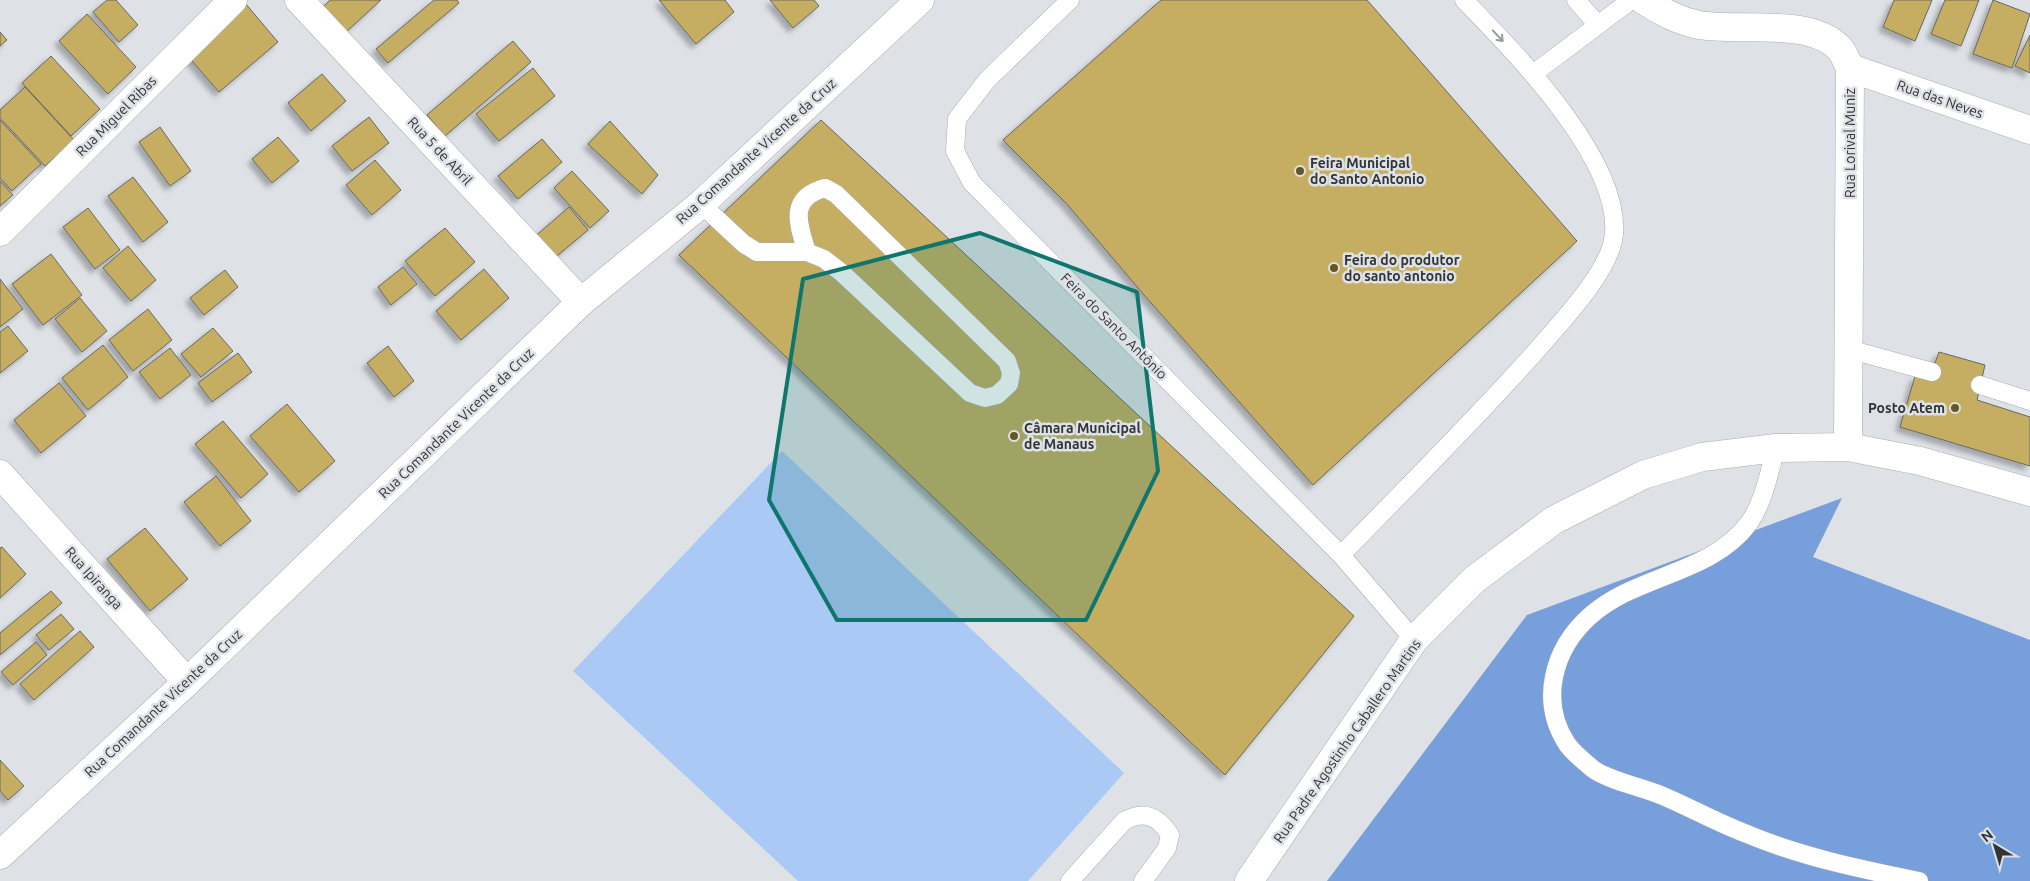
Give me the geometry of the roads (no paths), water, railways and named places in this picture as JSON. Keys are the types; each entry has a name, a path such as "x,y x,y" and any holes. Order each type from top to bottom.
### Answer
{"street":[{"name":"Rua Miguel Ribas","path":"0,232 233,0"},
{"name":"Rua 5 de Abril","path":"300,0 582,302"},
{"name":"Rua Comandante Vicente da Cruz","path":"0,855 187,682 582,302 701,204 920,0"},
{"name":"Rua Lorival Muniz","path":"1643,0 1664,13 1700,25 1803,31 1822,36 1841,50 1850,68 1848,447"},
{"name":"Rua das Neves","path":"1850,68 2030,130"},
{"name":"Rua Padre Agostinho Caballero Martins","path":"1249,881 1414,640 1475,580 1554,520 1643,475 1702,457 1776,448 1848,447 1920,461 2029,490"},
{"name":"Rua Ipiranga","path":"0,474 187,682"}],"lane":[{"name":"Feira do Santo Antônio","path":"1070,0 987,80 957,119 955,151 972,182 1341,555 1414,640"},
{"path":"1341,555 1495,397 1577,304 1606,259 1614,235 1605,184 1583,142 1533,74 1464,0"},
{"path":"1576,0 1597,24"},
{"path":"1533,74 1631,0"},
{"path":"701,204 744,244 757,252 807,252 824,259 970,393 985,398 997,395 1009,384 1011,373 1007,361 836,194 825,188 812,191 802,201 798,213 799,227 807,252"},
{"path":"1848,349 1932,372"},
{"path":"1980,385 2030,400"},
{"path":"1776,448 1761,500 1750,522 1729,545 1704,560 1617,596 1589,616 1564,647 1550,690 1555,718 1567,745 1595,771 1663,796 1766,841 1830,862 1919,881"},
{"path":"1070,881 1124,821 1135,815 1146,814 1163,824 1170,835 1167,848 1143,881"}],"place":[{"name":"Feira Municipal do Santo Antonio","path":"1300,171"},
{"name":"Feira do produtor do santo antonio","path":"1334,268"},
{"name":"Posto Atem","path":"1955,408"},
{"name":"Câmara Municipal de Manaus","path":"1014,436"}]}
